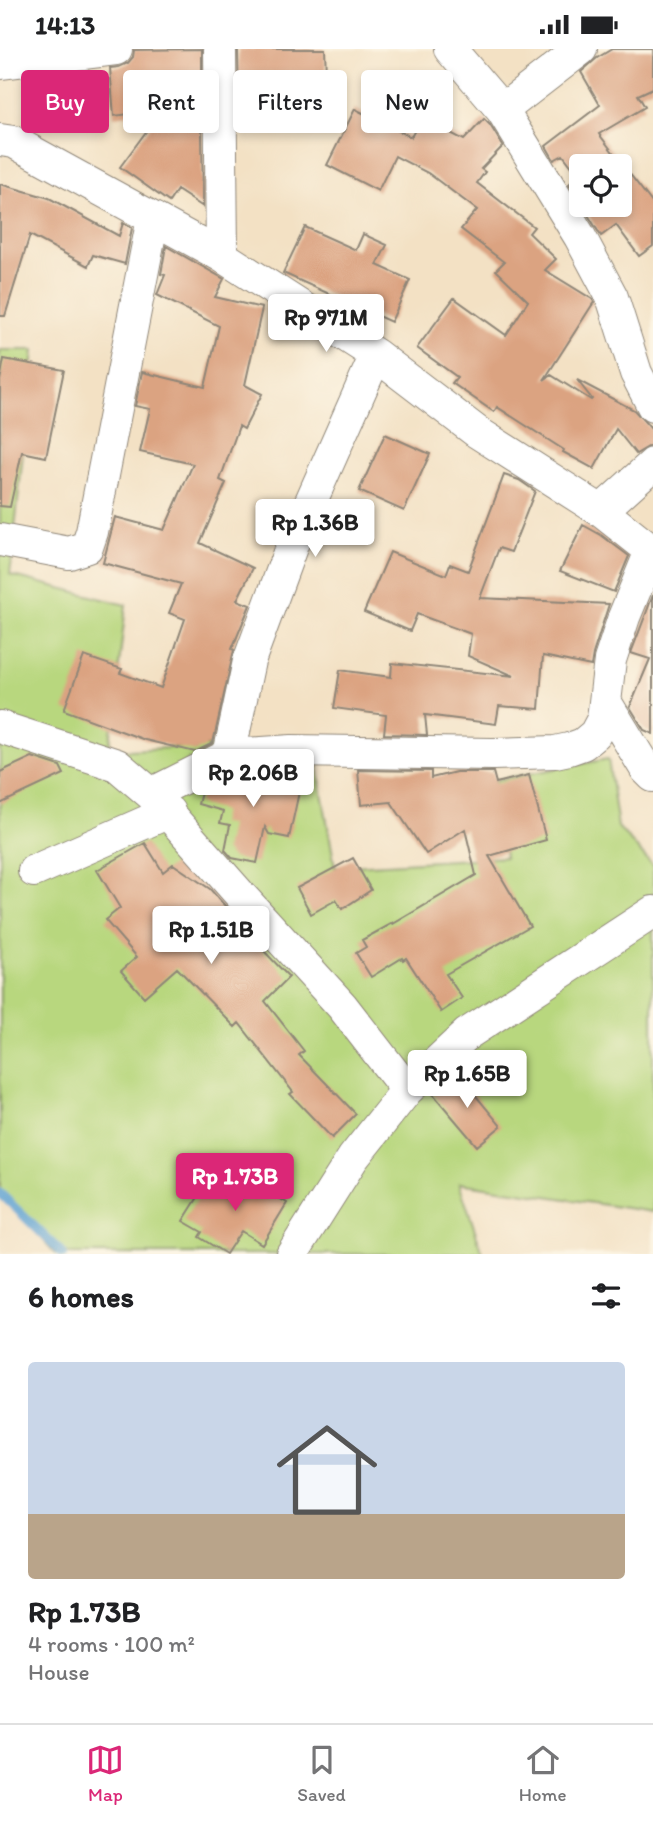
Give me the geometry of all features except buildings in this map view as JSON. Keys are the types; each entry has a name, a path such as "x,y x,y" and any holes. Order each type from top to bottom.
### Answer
{"street":[{"path":"0,63 116,49"},
{"path":"219,49 222,256"},
{"path":"450,49 502,110 580,237 612,297 636,373 653,407"},
{"path":"502,110 581,49"},
{"path":"0,140 13,142 222,256 376,355 477,432 601,511 652,551 624,617 610,660 603,719 595,734 583,744 555,752 493,754 292,751 229,755 160,803 34,871"},
{"path":"0,540 69,553 87,547 153,218"},
{"path":"229,755 250,661 263,623 293,542 376,355"},
{"path":"601,511 653,464"},
{"path":"606,703 653,776"},
{"path":"0,727 117,765 160,803 342,1006 407,1090"},
{"path":"292,1254 353,1159 407,1090 467,1034 653,912"}],"green space":[{"path":"0,350 34,350 10,575 126,605 109,751 313,741 335,867 505,857 495,780 608,759 618,827 653,866 653,1212 459,1183 483,1254 56,1254 0,1192"}],"waterway":[{"path":"0,1193 63,1254"}]}
